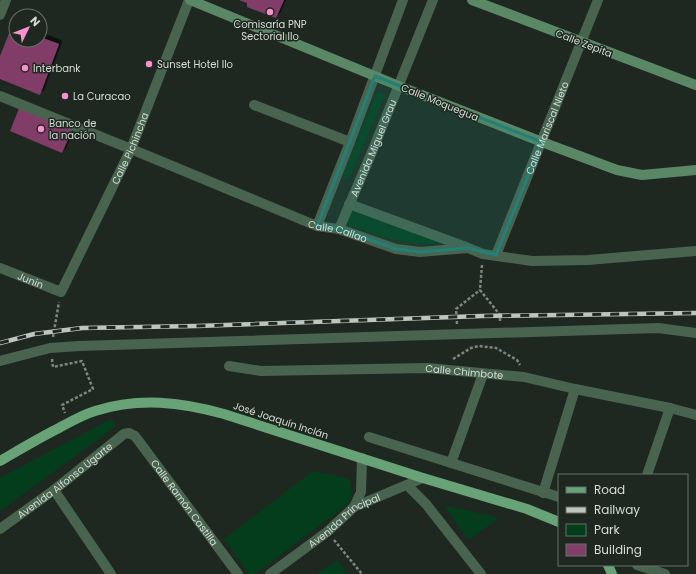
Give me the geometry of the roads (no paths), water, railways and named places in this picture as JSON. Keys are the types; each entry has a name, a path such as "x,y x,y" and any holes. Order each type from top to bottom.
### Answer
{"main road":[{"name":"José Joaquín Inclán","path":"0,461 69,422 94,411 142,402 169,402 196,406 217,412 423,478 527,508 558,522"}],"street":[{"path":"0,15 6,0"},
{"name":"Calle Moquegua","path":"190,0 399,86 617,170 642,175 696,170"},
{"name":"Calle Pichincha","path":"61,292 131,149 190,0"},
{"path":"316,226 350,142 402,0"},
{"name":"Avenida Miguel Grau","path":"339,229 399,86 433,0"},
{"name":"Calle Zepita","path":"472,0 696,85"},
{"name":"Calle Mariscal Nieto","path":"496,256 598,0"},
{"name":"Calle Callao","path":"0,96 316,226 339,229 396,249 420,252 468,248 483,254 532,261 588,260 696,251"},
{"path":"254,105 350,142"},
{"path":"349,204 468,248"},
{"name":"Junin","path":"0,268 61,292"},
{"path":"0,361 50,348 79,346 658,328 696,333"},
{"name":"Calle Chimbote","path":"229,366 261,371 428,368 483,374 524,376 575,389 670,408 696,415"},
{"path":"450,463 483,374"},
{"path":"543,493 575,389"},
{"path":"647,474 670,408"},
{"name":"Avenida Alfonso Ugarte","path":"0,529 54,490 124,434 129,433"},
{"name":"Calle Ramón Castilla","path":"129,433 135,436 238,574"},
{"path":"369,437 558,498"},
{"path":"354,507 361,492 362,458"},
{"name":"Avenida Principal","path":"270,574 327,532 354,507 423,478"},
{"path":"407,485 426,504 481,574"},
{"path":"54,490 111,574"},
{"path":"640,566 665,574"}],"railway":[{"path":"0,343 34,334 82,328 197,326 482,316 696,313"}],"place":[{"name":"Comisaría PNP Sectorial Ilo","path":"270,12"},
{"name":"Sunset Hotel Ilo","path":"149,64"},
{"name":"Interbank","path":"25,68"},
{"name":"La Curacao","path":"65,96"},
{"name":"Banco de la nación","path":"41,129"}]}
